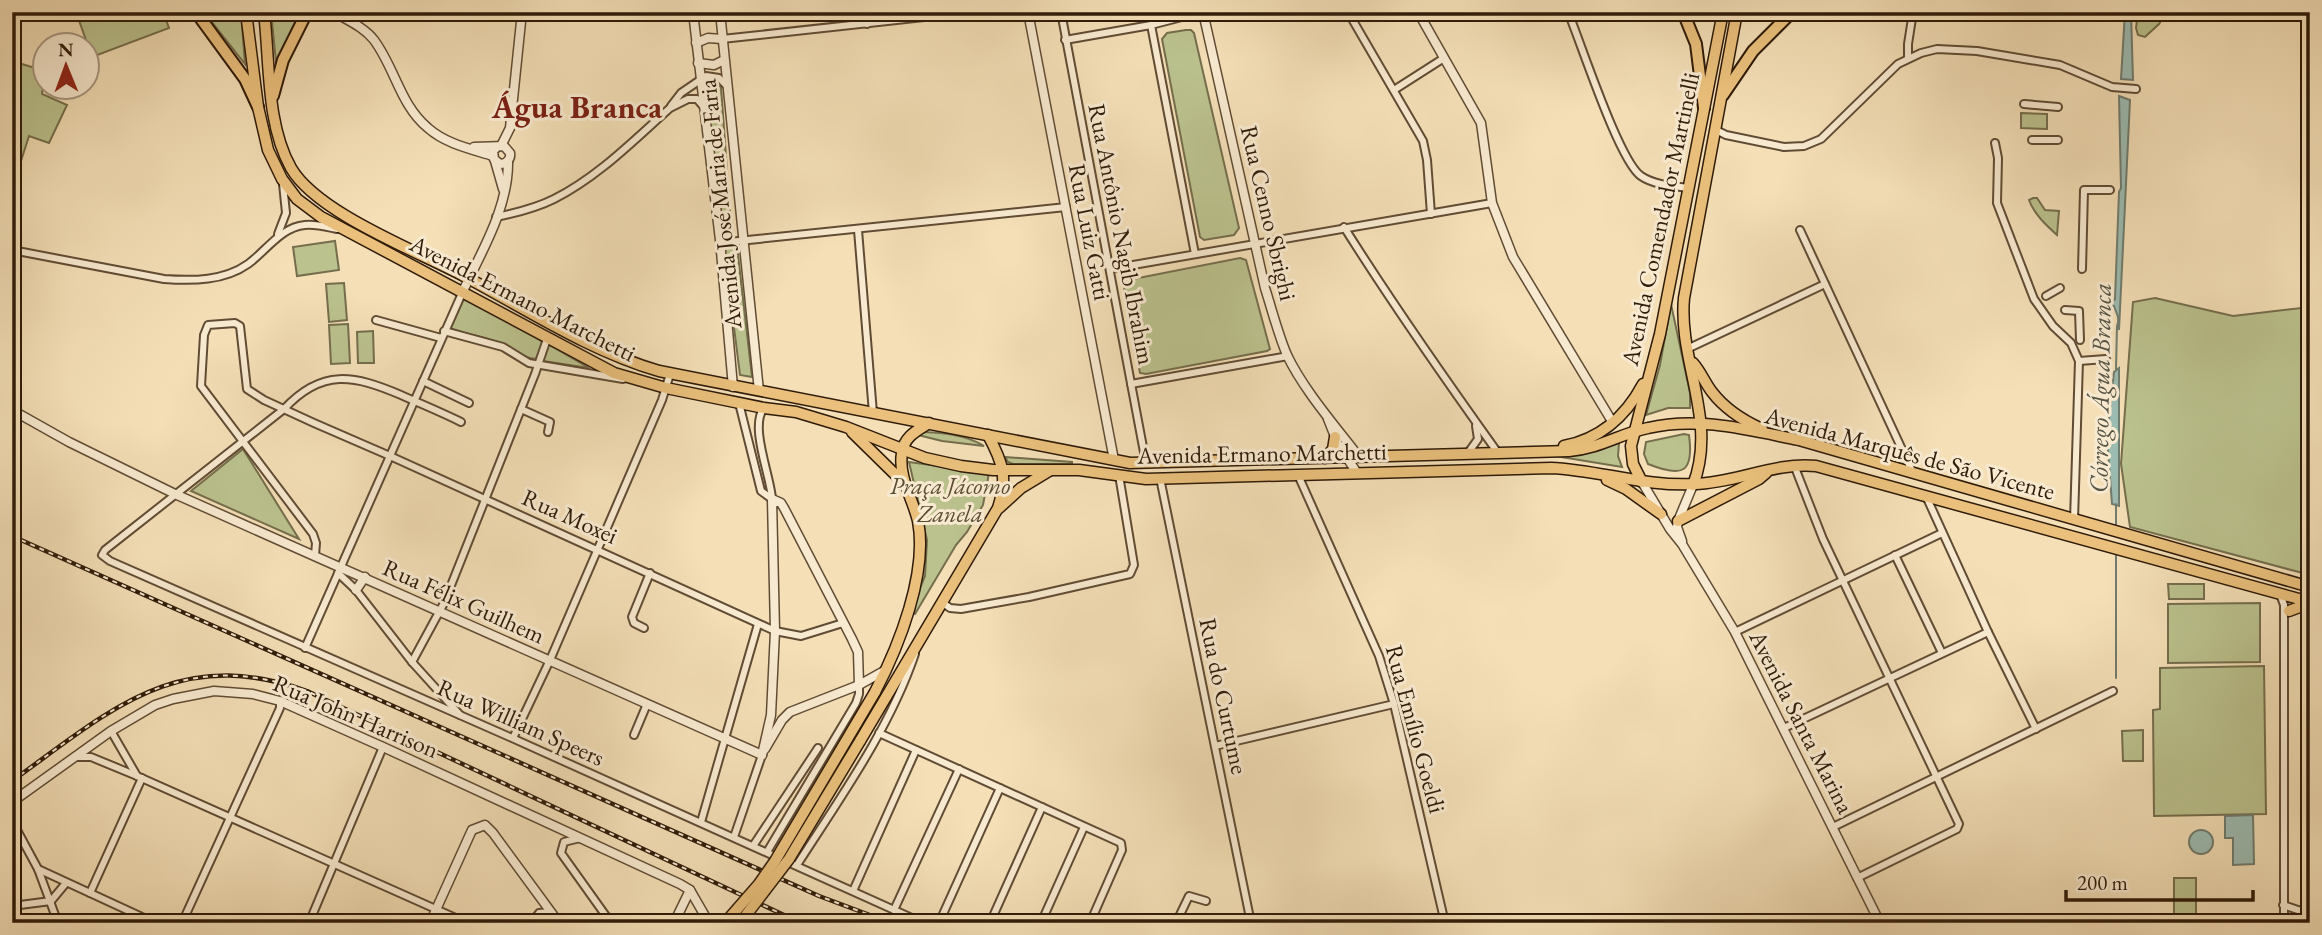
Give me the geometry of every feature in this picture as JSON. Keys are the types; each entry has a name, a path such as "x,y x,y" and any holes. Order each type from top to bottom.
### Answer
{"highway":[{"path":"196,12 245,79 258,107"},
{"path":"273,96 283,60 307,12"},
{"path":"1683,12 1696,44 1704,108"},
{"path":"1723,95 1744,62 1792,12"}],"main road":[{"name":"Avenida Ermano Marchetti","path":"246,12 258,107 268,150 282,179 297,199 309,209 547,339 614,373 635,380 764,408 796,412 947,464 1003,470 1088,471 1160,478 1550,468 1591,472 1642,482 1693,485"},
{"name":"Avenida Ermano Marchetti","path":"264,12 276,128 292,169 302,183 317,197 362,225 631,363 733,387 1114,460 1146,463 1569,451 1593,448 1633,432"},
{"name":"Avenida Comendador Martinelli","path":"1642,482 1630,455 1633,432 1653,365 1723,12"},
{"name":"Avenida Comendador Martinelli","path":"1693,485 1701,457 1701,423 1698,392 1683,329 1684,298 1737,12"},
{"path":"1688,354 1723,404 1742,420 1766,430 1771,435"},
{"path":"1540,450 1585,441 1613,423 1637,395 1653,365"},
{"path":"725,923 759,884 782,850 875,692 885,670 912,598 920,565 918,521 906,485 902,450 908,438 929,423"},
{"name":"Avenida Marquês de São Vicente","path":"1633,432 1664,425 1701,423 1799,440 2310,587"},
{"path":"846,427 906,485"},
{"path":"740,923 789,859 998,508 1004,486 1003,470 988,435"},
{"path":"1325,458 1333,449 1335,437"},
{"name":"Avenida Marquês de São Vicente","path":"1693,485 1794,465 1816,466 2310,602"},
{"path":"998,508 1021,488 1052,470"},
{"path":"1678,521 1759,479 1769,470"},
{"path":"1591,472 1626,489 1661,514"},
{"path":"2289,611 2310,602"}],"street":[{"path":"334,12 373,38 411,111 428,128 503,164 508,161"},
{"path":"504,195 494,159 510,128 522,12"},
{"name":"Avenida José Maria de Faria","path":"693,12 720,240 733,387"},
{"name":"Avenida José Maria de Faria","path":"720,12 759,391"},
{"path":"866,12 867,24"},
{"path":"696,43 708,38 722,39 971,12"},
{"name":"Rua Luiz Gatti","path":"1028,12 1114,460"},
{"name":"Rua Antônio Nagib Ibrahim","path":"1060,12 1146,463"},
{"path":"1065,40 1151,25 1202,12"},
{"name":"Rua Cenno Sbrighi","path":"1202,12 1265,288 1288,356 1359,457"},
{"path":"1348,12 1425,149 1432,214"},
{"path":"1418,12 1481,123 1492,203 1513,257 1613,423"},
{"path":"1568,12 1630,164 1641,176 1657,183 1689,188"},
{"path":"1908,58 1913,12"},
{"path":"1151,25 1195,254"},
{"path":"1716,130 1726,135 1784,147 1804,146 1821,139 1888,72 1908,58 1937,50 1954,49 2060,65 2115,88 2136,89"},
{"path":"1394,90 1444,58"},
{"path":"698,63 714,65 724,60"},
{"path":"670,108 681,93 700,79 713,76 726,85"},
{"path":"496,217 536,207 581,183 683,100 692,99 705,108"},
{"path":"2024,104 2058,107"},
{"path":"2032,140 2058,140"},
{"path":"1995,142 1998,158 1997,204 2034,299 2053,326 2071,343 2079,361 2074,520"},
{"path":"305,648 504,195 510,153 507,148 461,146"},
{"path":"276,239 286,213 282,179"},
{"path":"2082,269 2084,190 2110,190"},
{"path":"1110,269 1492,203"},
{"path":"720,240 756,240 1066,207"},
{"path":"12,250 185,281 216,278 234,271 248,264 290,229 305,225 347,230"},
{"path":"1344,227 1402,318 1498,453"},
{"path":"741,230 756,240"},
{"path":"858,230 873,413"},
{"path":"1800,230 1913,473"},
{"path":"1688,354 1825,284"},
{"path":"2046,296 2060,288"},
{"path":"2065,310 2079,311 2080,340"},
{"path":"376,320 503,347 520,359 538,365 635,380"},
{"name":"Rua Moxei","path":"242,441 201,386 206,326 235,323 240,326 247,389 284,410 775,631 802,636 843,623"},
{"path":"412,662 440,613 547,339"},
{"path":"1131,384 1288,356"},
{"path":"2079,361 2106,359"},
{"path":"513,738 550,660 670,374"},
{"path":"175,494 311,386 340,378 367,381 461,422"},
{"path":"423,381 469,403"},
{"path":"739,403 761,491 784,508 858,652 859,694 856,703 767,852"},
{"path":"734,837 762,755 771,715 775,631 772,499 759,429 760,413 764,408"},
{"path":"521,409 550,422 548,432"},
{"name":"Rua Félix Guilhem","path":"12,410 69,442 175,494 315,555 340,570 365,577 440,613 762,755"},
{"name":"Rua Cenno Sbrighi","path":"1325,412 1335,437 1357,473"},
{"path":"1467,453 1478,439 1473,421"},
{"path":"242,441 313,534 316,543 315,555"},
{"path":"1794,465 1823,539 1959,822 1957,829 1857,878"},
{"path":"943,603 950,608 961,609 1030,597 1132,572 1134,565 1119,475"},
{"name":"Rua Emílio Goeldi","path":"1298,475 1379,656 1394,704 1445,923"},
{"name":"Rua do Curtume","path":"1160,478 1251,923"},
{"name":"Avenida Santa Marina","path":"1642,482 1735,632 1880,923"},
{"path":"1678,521 1693,485"},
{"name":"Rua William Speers","path":"175,494 105,550 103,557 923,923"},
{"path":"1926,496 2036,729"},
{"name":"Avenida Santa Marina","path":"1678,521 1682,544"},
{"path":"1735,632 1942,533"},
{"path":"1895,555 1942,653"},
{"path":"340,570 412,662 461,716"},
{"path":"644,628 634,623 632,617 650,573"},
{"path":"356,590 365,577"},
{"path":"2283,622 2294,598 2296,583"},
{"path":"2280,594 2284,601 2284,923"},
{"path":"701,822 758,624"},
{"path":"1784,728 1988,632"},
{"path":"797,866 879,733 904,686 918,645"},
{"path":"762,755 782,720 790,712 859,685 885,670"},
{"name":"Rua John Harrison","path":"12,802 111,731 155,705 199,693 230,691 280,701 690,890"},
{"path":"1833,827 2113,691"},
{"path":"182,923 281,708 280,701"},
{"path":"634,735 647,704"},
{"path":"1215,746 1394,704"},
{"path":"111,731 139,777"},
{"path":"879,733 1119,842 1122,850 1090,923"},
{"path":"309,923 383,747"},
{"path":"753,846 818,748"},
{"path":"853,891 916,750"},
{"path":"74,757 91,757 139,777 467,923"},
{"path":"894,910 959,769"},
{"path":"90,893 139,777"},
{"path":"939,923 1000,788"},
{"path":"990,923 1042,807"},
{"path":"12,821 38,869 58,923"},
{"path":"430,923 474,828 487,826 559,923"},
{"path":"1041,923 1084,827"},
{"path":"582,838 565,840 561,845 561,853 611,923"},
{"path":"38,869 155,923"},
{"path":"12,906 51,901 66,883"},
{"path":"674,923 690,890"},
{"path":"690,890 709,923"},
{"path":"1176,923 1189,895 1206,901"},
{"path":"2283,905 2310,914"},
{"path":"530,923 540,913 551,912"}],"green space":[{"path":"76,12 163,12 169,28 102,53 102,32 83,32"},
{"path":"204,12 241,12 245,64"},
{"path":"271,12 301,12 276,62"},
{"path":"2138,12 2166,12 2159,24 2145,37 2138,35 2136,28"},
{"path":"1186,30 1194,33 1239,228 1234,235 1204,240 1200,237 1162,39 1167,33"},
{"path":"12,61 32,67 32,102 60,102 67,105 49,143 29,136 21,161 12,158"},
{"path":"710,80 721,87 732,240 721,235 706,89 706,81"},
{"path":"2021,113 2047,114 2047,129 2021,128"},
{"path":"2037,198 2045,210 2059,211 2057,235 2034,210 2029,200"},
{"path":"335,241 339,270 297,276 293,247"},
{"path":"737,246 752,377 740,375 724,248"},
{"path":"1240,258 1246,260 1270,349 1140,373 1123,281"},
{"path":"344,283 347,320 329,322 326,284"},
{"path":"464,298 542,341 542,348 536,359 526,357 494,341 450,328"},
{"path":"2155,298 2233,316 2310,307 2310,575 2130,527 2121,464 2133,302"},
{"path":"1671,304 1690,393 1690,408 1668,408 1646,415 1660,365"},
{"path":"348,324 350,363 331,364 329,325"},
{"path":"373,331 374,363 358,363 357,332"},
{"path":"548,344 589,368 543,361"},
{"path":"919,432 953,435 984,446 942,441 918,435"},
{"path":"1689,435 1690,458 1683,469 1670,471 1648,464 1644,454 1646,442"},
{"path":"1619,443 1618,456 1622,467 1555,456 1581,454"},
{"path":"243,449 299,539 191,491"},
{"path":"1005,457 1072,462 1072,464 1013,464"},
{"name":"Praça Jácomo Zanela","path":"909,462 989,473 983,505 915,614 910,612 925,576 927,540"},
{"path":"2168,584 2204,584 2204,599 2169,599"},
{"path":"2260,603 2260,662 2168,663 2168,604"},
{"path":"2264,666 2266,814 2154,816 2153,710 2160,709 2160,668"},
{"path":"2143,730 2143,761 2123,761 2122,731"},
{"path":"2174,878 2196,878 2196,915 2174,916"}],"water":[{"path":"2125,12 2131,12 2133,80 2121,79"},
{"path":"2119,96 2130,100 2119,330 2118,317 2114,306 2110,305 2115,299 2121,188"},
{"path":"2119,368 2119,506 2112,504 2107,438 2114,372"},
{"path":"2253,815 2254,864 2233,865 2233,838 2225,838 2225,816"},
{"path":"2201,830 2212,837 2213,842 2206,853 2201,854 2190,847 2189,842 2196,831"}],"waterway":[{"name":"Córrego Água Branca","path":"2116,369 2119,319"},
{"name":"Córrego Água Branca","path":"2116,504 2116,527"},
{"name":"Córrego Água Branca","path":"2116,553 2116,678"}],"railway":[{"path":"12,536 819,896 891,923"},
{"path":"12,781 115,709 148,692 183,681 220,676 261,679 307,691 801,923"}],"district":[{"name":"Água Branca","path":"577,107"}]}
